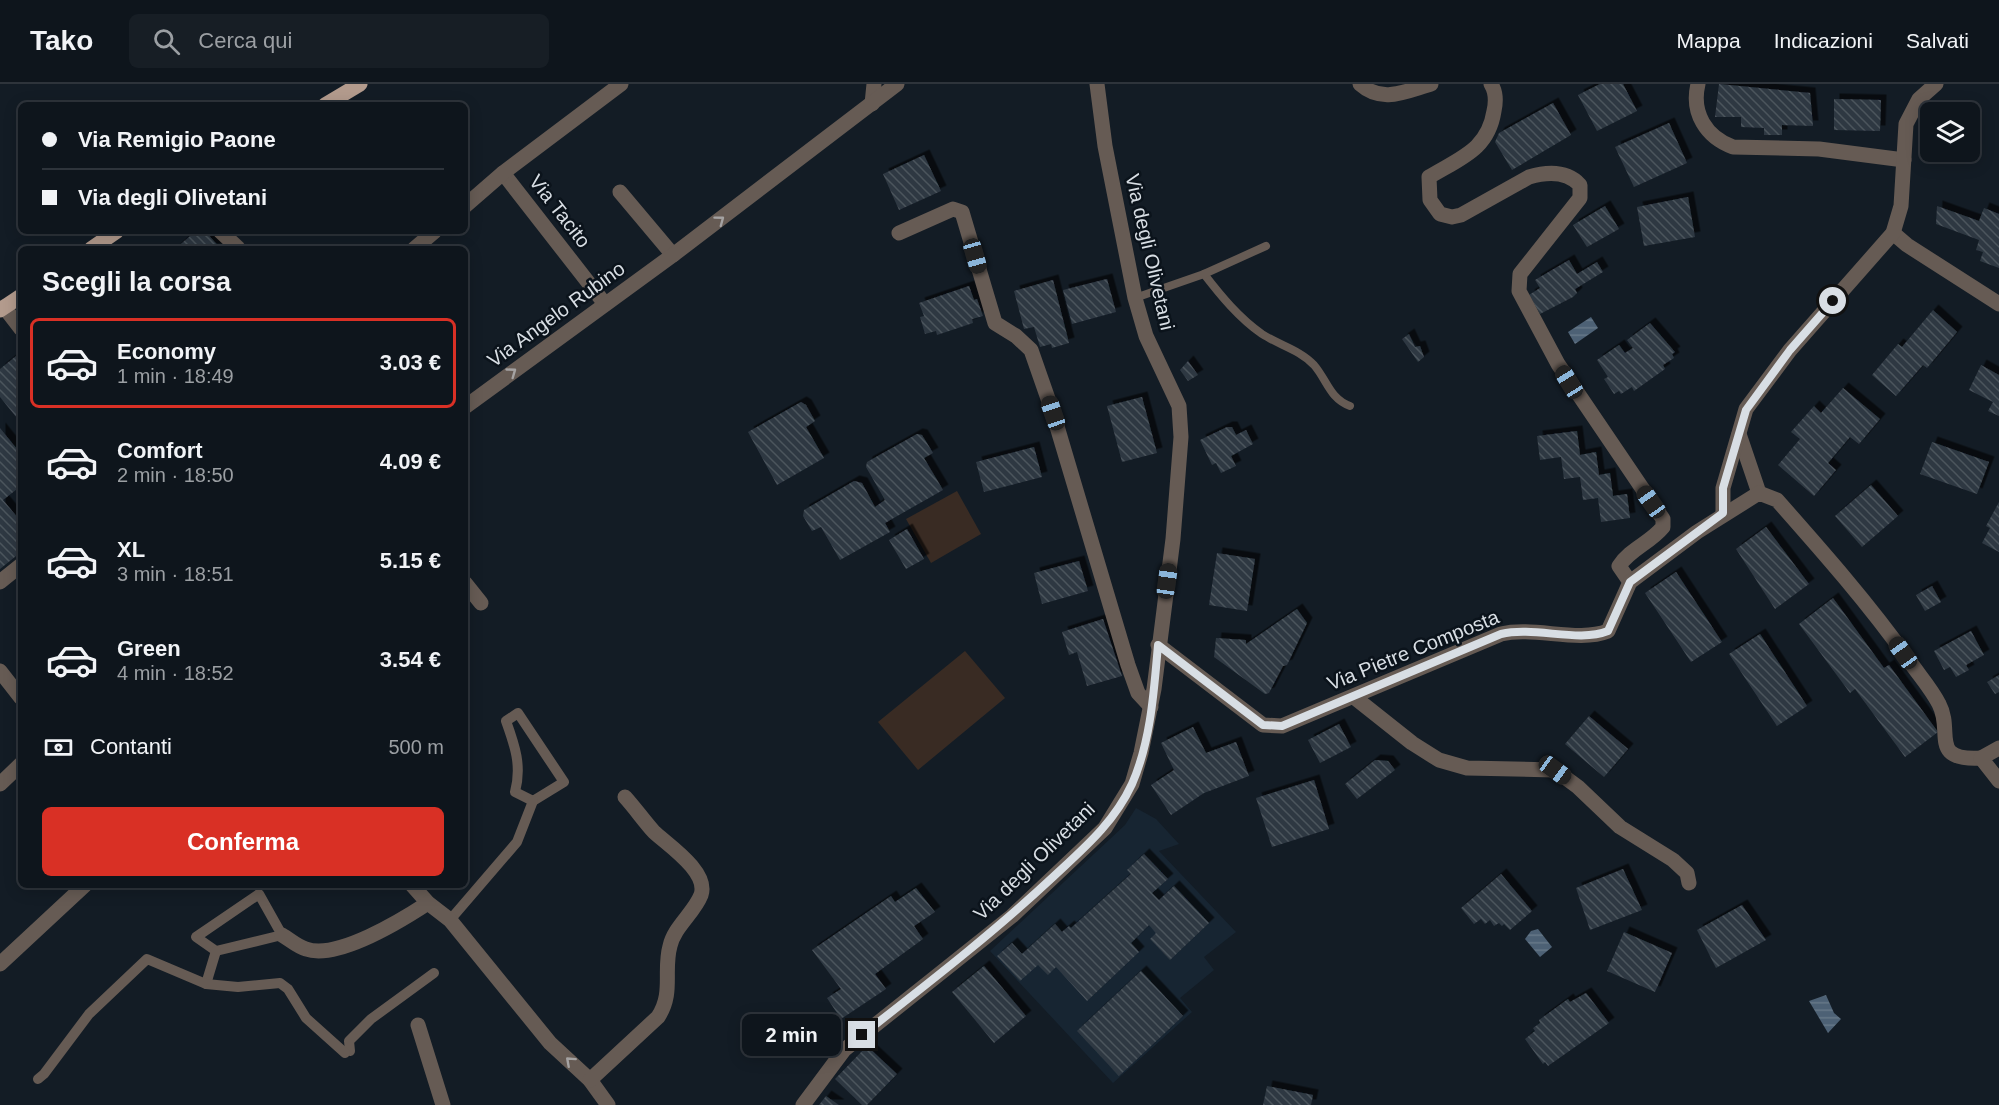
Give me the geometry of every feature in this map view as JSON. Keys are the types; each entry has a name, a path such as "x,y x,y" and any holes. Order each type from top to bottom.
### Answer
{"main road":[{"path":"330,102 360,84"},
{"path":"95,246 113,234"},
{"path":"2,308 18,298"}],"street":[{"path":"468,203 503,173 621,84"},
{"path":"872,104 874,84"},
{"name":"Via Angelo Rubino","path":"468,405 673,255 897,84"},
{"name":"Via degli Olivetani","path":"803,1105 844,1050 1012,916 1105,828 1132,784 1151,707 1173,538 1181,437 1179,406 1146,336 1135,298 1105,146 1097,84"},
{"path":"1360,84 1368,92 1384,96 1431,84"},
{"path":"1491,84 1495,106 1487,137 1477,148 1429,177 1430,200 1440,214 1452,217 1528,177 1552,173 1568,177 1580,185 1580,198 1520,274 1519,291 1574,390 1663,519 1663,527 1656,535 1625,557 1619,566 1630,582"},
{"path":"1698,84 1697,107 1705,128 1722,143 1733,147 1819,149 1904,160"},
{"path":"1723,513 1723,488 1746,410 1790,350 1893,233 1901,206 1906,124 1911,110 1919,99 1936,84"},
{"name":"Via Tacito","path":"503,173 605,304"},
{"path":"620,192 673,255"},
{"path":"899,233 953,209 962,212 995,323 1016,336 1031,350 1053,413 1128,665 1138,693 1151,707"},
{"path":"1893,233 1925,257 1999,304"},
{"path":"223,234 236,246"},
{"path":"418,246 432,234"},
{"path":"2,308 18,326"},
{"path":"1739,434 1759,493 1778,500 1878,617 1941,706 1945,741 1952,754 1961,759 1981,758 1999,748"},
{"name":"Via Pietre Composta","path":"1158,645 1263,725 1282,726 1354,698 1501,634 1515,630 1578,634 1608,631 1630,582 1723,513 1759,493"},
{"path":"0,582 18,567"},
{"path":"468,587 481,603"},
{"path":"0,671 18,694"},
{"path":"1354,698 1438,760 1467,768 1555,770 1578,787 1620,827 1673,860 1687,873 1689,883"},
{"path":"450,920 517,842 533,801 564,782 518,713 506,721 517,750 519,776 515,792 533,801"},
{"path":"1981,758 1999,781"},
{"path":"0,784 18,767"},
{"path":"590,1080 658,1017 665,1006 668,996 670,945 701,894 702,883 698,875 672,845 656,833 625,797"},
{"path":"0,964 82,888"},
{"path":"415,888 428,903 450,920 550,1043 590,1080 608,1105"},
{"path":"282,934 216,951 196,937 259,894 282,934 306,949 331,950 388,928 428,903"},
{"path":"206,984 216,951"},
{"path":"38,1079 89,1014 147,959 206,984 238,987 280,983 288,989 306,1018 347,1052 349,1041 371,1019 434,973"},
{"path":"418,1025 443,1105"}],"lane":[{"path":"1135,298 1204,274 1266,246"},
{"path":"1204,274 1238,314 1262,334 1303,356 1315,366 1334,397 1350,406"}],"shaded area":[{"path":"1591,317 1598,328 1575,344 1568,332"},
{"path":"957,491 981,534 931,563 906,519"},
{"path":"965,651 1005,698 918,770 878,722"},
{"path":"1136,808 1156,819 1179,844 1159,851 1236,932 1204,957 1214,970 1180,998 1192,1012 1113,1083 990,951 1125,825"},
{"path":"1538,929 1552,947 1540,957 1525,939 1531,931"},
{"path":"1826,995 1834,1013 1841,1019 1828,1033 1809,1001"}],"building":[{"path":"1600,84 1623,84 1637,111 1597,131 1578,95"},
{"path":"1719,84 1810,93 1813,126 1782,125 1782,135 1764,135 1764,128 1741,127 1741,117 1715,117"},
{"path":"1834,99 1881,100 1880,131 1834,130"},
{"path":"1553,103 1571,135 1512,170 1495,142 1499,133"},
{"path":"1669,123 1687,163 1634,187 1615,147"},
{"path":"924,155 941,191 899,210 883,174"},
{"path":"1688,197 1695,237 1644,246 1637,207"},
{"path":"1605,206 1619,229 1587,247 1573,225"},
{"path":"1937,206 1979,221 1984,208 1999,214 1999,268 1980,261 1983,252 1976,250 1979,240 1936,224"},
{"path":"192,234 208,234 218,246 178,246"},
{"path":"1569,260 1577,274 1597,262 1603,272 1575,289 1577,293 1573,297 1540,314 1529,295 1540,288 1535,280"},
{"path":"1107,279 1116,312 1072,324 1063,290"},
{"path":"1053,280 1069,343 1052,348 1051,344 1040,347 1034,327 1024,329 1014,291"},
{"path":"969,286 983,316 972,319 973,323 937,335 936,331 925,334 920,317 924,316 919,303"},
{"path":"1933,310 1957,332 1927,368 1923,365 1896,396 1872,375 1898,344 1902,347"},
{"path":"1650,323 1675,352 1672,354 1674,358 1663,365 1665,369 1634,391 1632,387 1621,394 1619,391 1614,394 1604,379 1608,377 1597,360 1619,345 1625,353 1633,348 1627,340"},
{"path":"1409,334 1415,347 1420,346 1424,357 1418,362 1402,339"},
{"path":"18,354 18,419 0,397 0,369"},
{"path":"1188,361 1198,375 1188,381 1180,370"},
{"path":"1981,365 1999,375 1999,416 1988,411 1993,402 1969,390"},
{"path":"1843,388 1880,419 1859,444 1850,437 1828,463 1836,470 1814,496 1778,465 1800,439 1791,432 1814,406 1821,413"},
{"path":"1142,397 1157,453 1122,462 1107,406"},
{"path":"801,402 806,405 815,421 806,427 824,458 777,485 748,432"},
{"path":"1227,427 1232,427 1236,435 1246,430 1253,444 1231,456 1236,466 1221,473 1216,463 1212,465 1200,440"},
{"path":"0,428 18,450 18,488 3,500 18,518 18,554 0,569"},
{"path":"1577,431 1580,455 1596,452 1599,475 1610,473 1613,496 1627,494 1630,518 1601,522 1598,498 1583,500 1580,477 1564,479 1561,457 1540,460 1537,436"},
{"path":"917,434 922,435 933,453 924,458 943,490 885,523 890,532 840,560 821,527 812,531 803,516 804,510 854,481 862,483 875,507 885,500 866,467 867,462"},
{"path":"1932,442 1989,462 1977,494 1920,474"},
{"path":"1034,447 1042,477 984,492 976,462"},
{"path":"1871,485 1898,516 1862,547 1835,516"},
{"path":"1999,502 1999,552 1982,543 1990,528 1986,526"},
{"path":"1766,527 1809,584 1775,609 1736,549"},
{"path":"907,529 924,559 906,569 889,540"},
{"path":"1217,553 1255,559 1247,611 1209,605"},
{"path":"1079,561 1088,591 1042,604 1034,573"},
{"path":"1676,572 1722,642 1691,662 1645,593"},
{"path":"1932,586 1941,602 1925,611 1916,595"},
{"path":"1833,598 1884,668 1889,665 1938,732 1905,757 1855,689 1850,693 1799,624"},
{"path":"1297,609 1307,623 1287,665 1283,666 1269,693 1265,694 1214,657 1216,638 1246,640 1246,644"},
{"path":"1103,619 1122,676 1087,686 1077,652 1069,655 1062,632"},
{"path":"1971,631 1984,655 1966,665 1969,670 1956,677 1950,667 1944,670 1934,651"},
{"path":"1760,634 1807,706 1777,726 1729,654"},
{"path":"1999,675 1999,692 1995,694 1987,682"},
{"path":"1589,716 1628,749 1604,777 1565,744"},
{"path":"1339,724 1351,747 1320,763 1308,740"},
{"path":"1193,727 1206,753 1236,742 1249,776 1204,793 1171,815 1151,785 1174,770 1161,743"},
{"path":"1375,760 1388,761 1395,770 1357,799 1345,784"},
{"path":"1314,780 1329,829 1272,847 1256,798"},
{"path":"1144,854 1168,879 1152,893 1159,900 1174,886 1209,923 1170,960 1150,939 1156,933 1149,925 1131,943 1139,952 1087,1001 1056,967 1048,975 1038,965 1020,981 997,956 1012,943 1022,954 1055,924 1062,932 1069,926 1071,928 1131,874 1127,870"},
{"path":"1623,869 1642,910 1590,930 1576,888"},
{"path":"1501,874 1532,911 1510,930 1504,924 1502,926 1499,923 1494,926 1490,920 1485,924 1481,919 1474,924 1461,908"},
{"path":"916,888 935,912 914,926 923,939 875,974 886,989 841,1019 827,998 841,989 812,950 891,896 895,902"},
{"path":"1742,905 1766,940 1716,968 1697,930"},
{"path":"1624,932 1672,953 1655,992 1607,971"},
{"path":"984,966 1026,1016 994,1043 952,992"},
{"path":"1141,971 1183,1016 1119,1076 1077,1031"},
{"path":"1586,993 1609,1023 1548,1066 1545,1062 1543,1064 1525,1039 1535,1031 1533,1028 1540,1023 1539,1020 1568,999 1570,1002"},
{"path":"867,1046 897,1074 867,1105 862,1105 835,1079"},
{"path":"1267,1086 1313,1095 1311,1105 1263,1105"},
{"path":"826,1096 839,1105 819,1105"}],"route":[{"path":"862,1035 1012,916 1105,828 1132,784 1142,753 1154,689 1158,645 1263,725 1271,727 1282,726 1354,698 1515,630 1578,634 1601,634 1608,631 1630,582 1723,513 1723,488 1746,410 1790,350 1833,301"}]}
